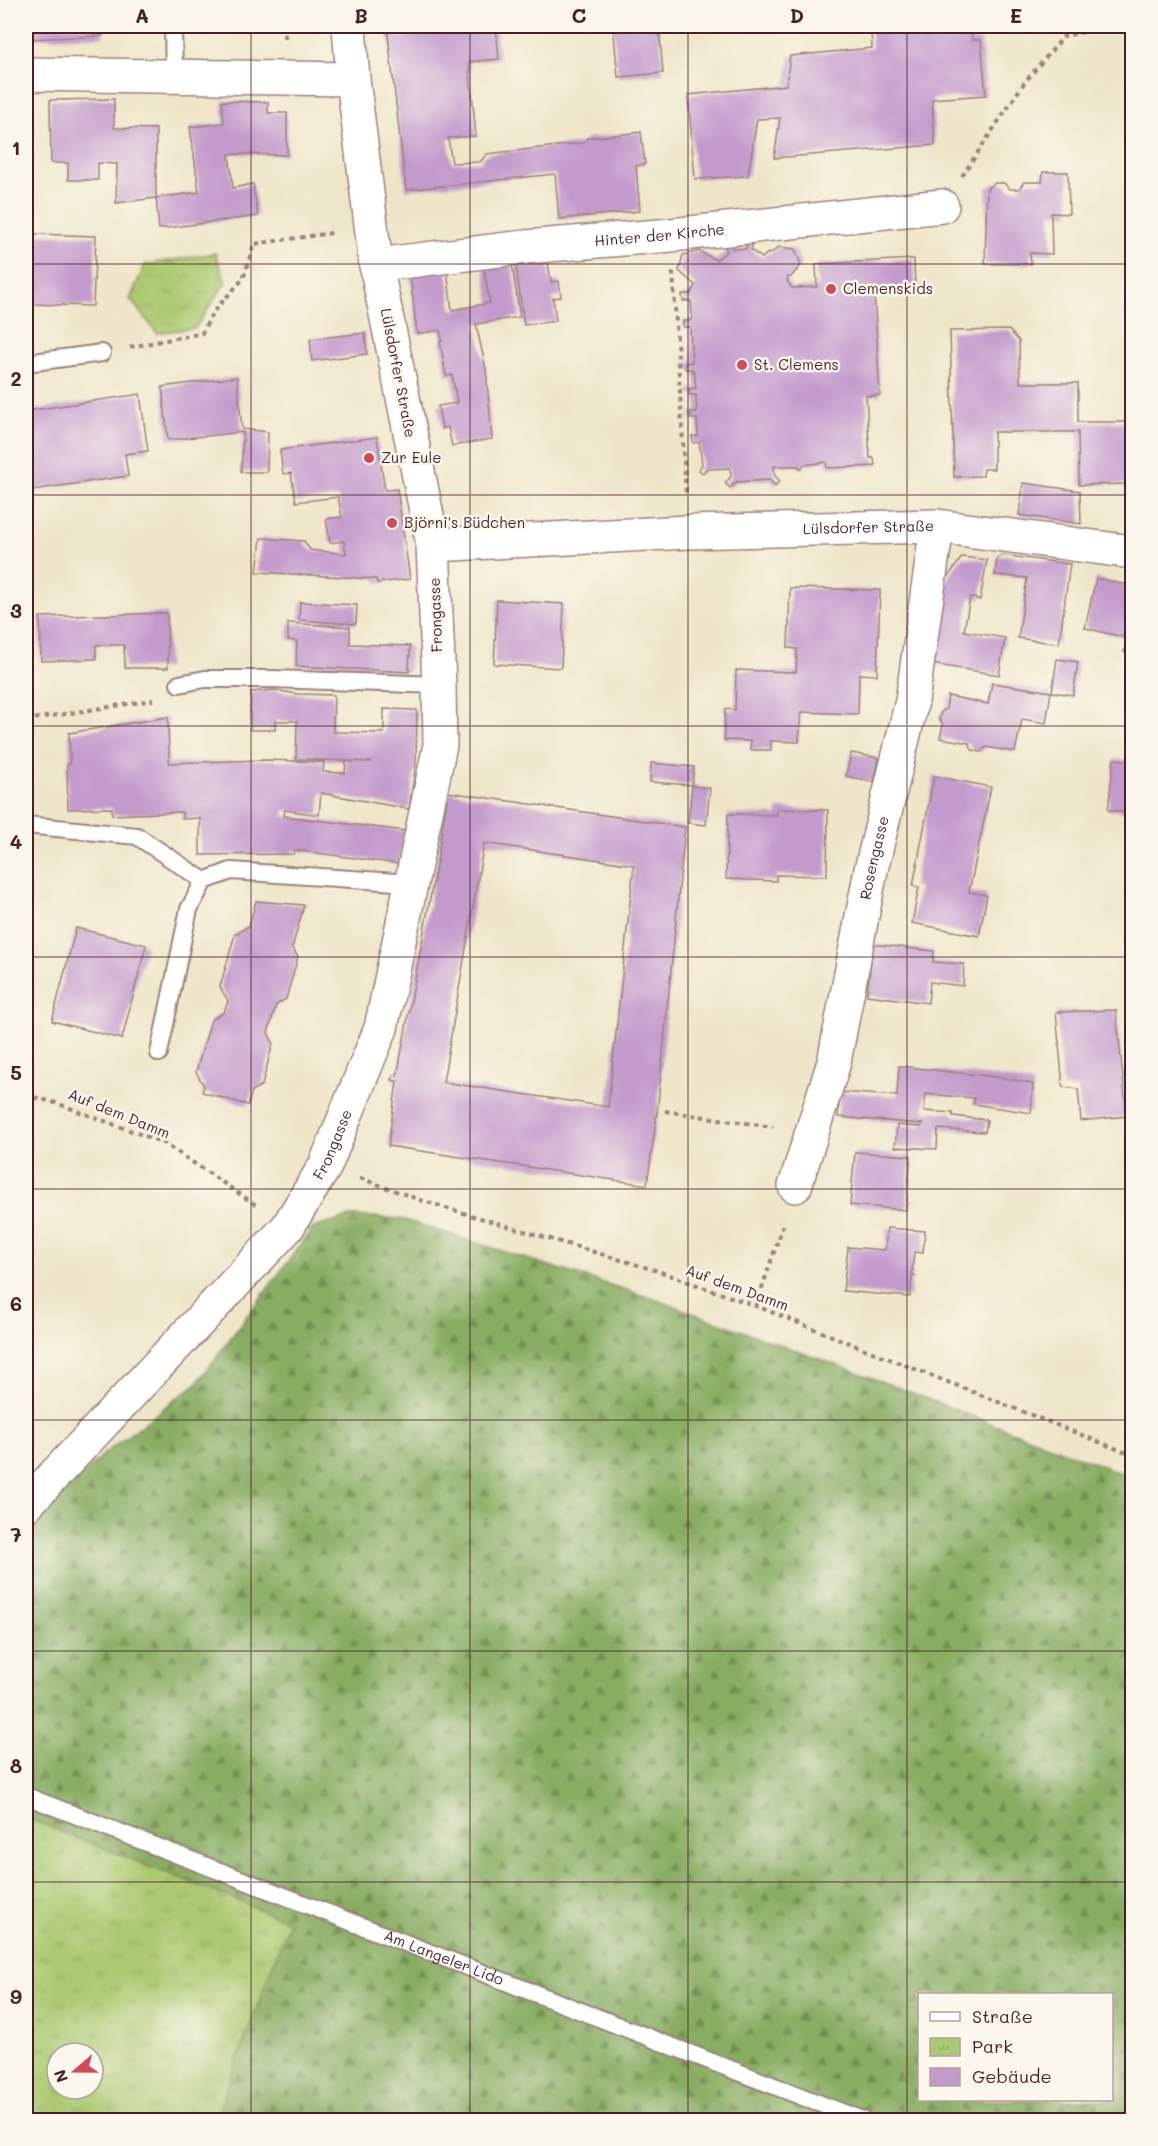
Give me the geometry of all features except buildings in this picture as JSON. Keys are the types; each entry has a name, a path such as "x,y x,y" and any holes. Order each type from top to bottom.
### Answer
{"street":[{"name":"Lülsdorfer Straße","path":"349,26 353,79 376,265 433,545 688,532 937,526 1132,552"},
{"path":"26,74 353,79"},
{"name":"Hinter der Kirche","path":"376,265 525,247 671,235 942,206"},
{"name":"Rosengasse","path":"795,1186 834,1062 871,870 912,701 937,526"},
{"name":"Frongasse","path":"26,1506 287,1228 325,1166 381,1028 440,745 433,545"}],"lane":[{"path":"173,26 174,76"},
{"path":"26,363 102,353"},
{"path":"179,684 205,679 250,679 439,685"},
{"path":"26,825 137,836 204,881"},
{"path":"159,1053 189,909 204,881 231,871 411,883"},
{"name":"Am Langeler Lido","path":"26,1796 862,2121"}],"path":[{"path":"942,206 1024,83 1064,36 1114,26"},
{"path":"102,353 202,333 213,312 243,279 254,244 372,227"},
{"path":"671,235 688,532"},
{"path":"26,720 169,698 179,684"},
{"name":"Auf dem Damm","path":"26,1095 56,1102 164,1143 287,1228"},
{"path":"666,1111 812,1133"},
{"name":"Auf dem Damm","path":"325,1166 423,1201 658,1271 756,1306 1132,1455"},
{"path":"756,1306 795,1186"}],"green space":[{"path":"215,253 226,282 195,328 157,333 130,299 145,265"},
{"path":"353,1216 401,1219 654,1299 875,1379 1132,1477 1132,2120 26,2120 26,1529 105,1453 197,1383 313,1228"},
{"path":"26,1818 289,1921 215,2120 26,2120"}],"place":[{"name":"Clemenskids","path":"831,289"},
{"name":"St. Clemens","path":"742,365"},
{"name":"Zur Eule","path":"369,458"},
{"name":"Björni's Büdchen","path":"392,523"}]}
